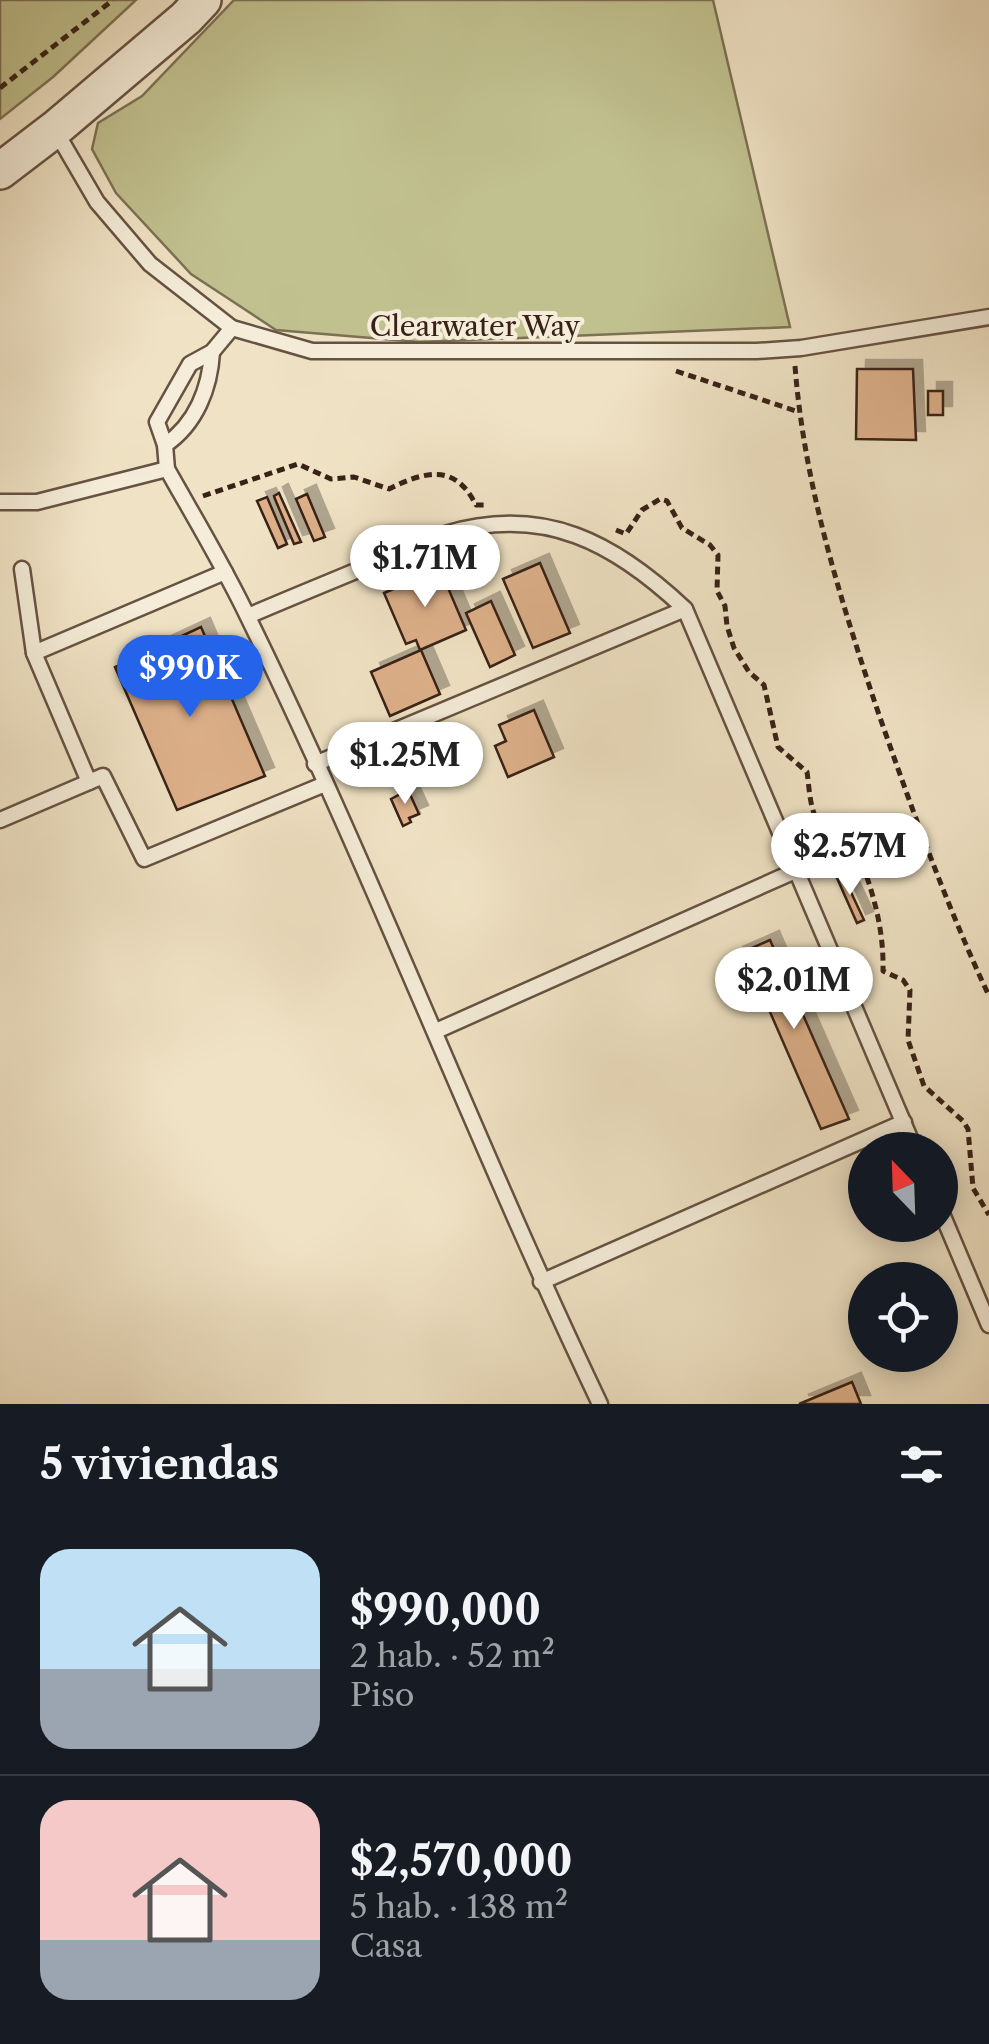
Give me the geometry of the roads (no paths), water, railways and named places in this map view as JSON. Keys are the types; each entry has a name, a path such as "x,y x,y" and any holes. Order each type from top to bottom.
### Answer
{"street":[{"path":"0,171 55,129 203,0"}],"lane":[{"name":"Clearwater Way","path":"55,129 97,202 150,264 232,328 312,350 794,349 989,317"},
{"path":"232,328 212,352 190,364 156,422 165,445 167,469 248,616 436,1032 542,1282 600,1404"},
{"path":"165,445 184,432 203,396 210,380 212,352"},
{"path":"0,502 38,502 167,469"},
{"path":"248,616 446,534 516,523 554,527 617,553 653,578 685,609 908,1132"},
{"path":"22,569 34,653 88,782"},
{"path":"34,653 225,572"},
{"path":"315,764 685,609"},
{"path":"0,820 104,776 144,859 325,784"},
{"path":"436,1032 795,871"},
{"path":"542,1282 904,1122"},
{"path":"954,1242 989,1325"}]}
